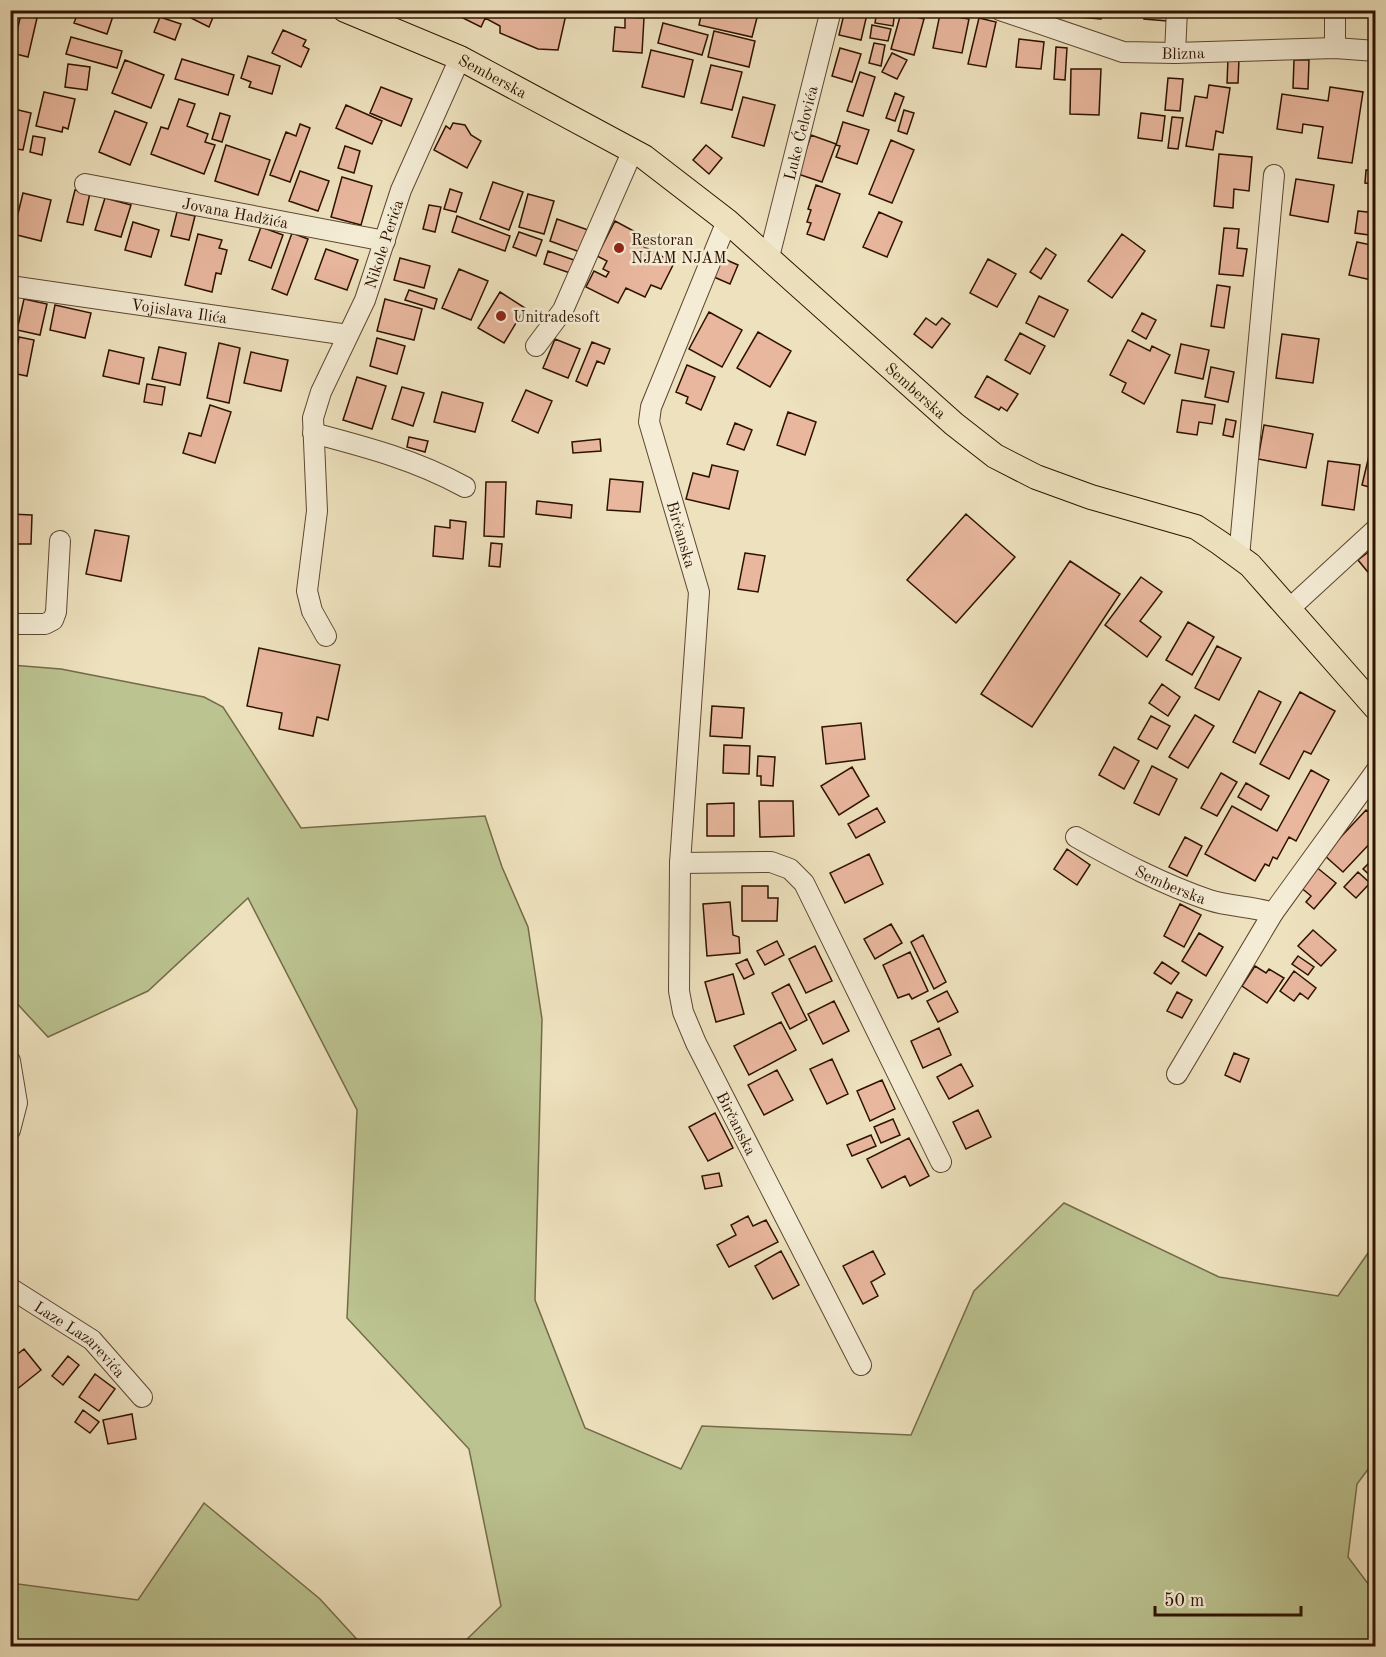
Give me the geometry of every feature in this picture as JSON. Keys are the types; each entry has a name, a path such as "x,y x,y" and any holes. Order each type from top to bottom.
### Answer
{"main road":[{"name":"Semberska","path":"348,11 460,58 633,150 727,221 770,257 954,424 995,456 1058,485 1196,527 1250,565 1376,708"}],"street":[{"name":"Luke Ćelovića","path":"770,257 831,10"},
{"name":"Blizna","path":"1000,10 1052,19 1123,52 1175,53 1335,48 1376,51"},
{"path":"1175,53 1177,10"},
{"path":"1335,10 1335,48"},
{"name":"Nikole Perića","path":"326,636 312,611 307,591 317,511 313,418 321,392 365,300 401,190 460,58"},
{"path":"536,346 563,310 633,150"},
{"path":"1239,557 1274,175"},
{"name":"Jovana Hadžića","path":"85,184 385,241"},
{"name":"Birčanska","path":"727,221 651,408 649,422 699,592 680,863 679,991 683,1012 861,1365"},
{"name":"Vojislava Ilića","path":"10,286 348,335"},
{"path":"313,433 390,453 430,468 465,487"},
{"path":"1289,609 1376,529"},
{"path":"10,624 45,624 53,620 56,612 60,541"},
{"path":"1176,1074 1273,913 1376,771"},
{"name":"Semberska","path":"1076,837 1144,875 1212,901 1254,907 1273,913"},
{"path":"680,863 771,862 790,869 804,883 941,1162"},
{"path":"10,1061 16,1103 10,1130"},
{"name":"Laze Lazarevića","path":"10,1288 92,1340 104,1350 142,1397"}],"green space":[{"path":"11,665 61,669 204,697 223,707 301,828 485,816 502,867 528,927 542,1019 535,1300 585,1428 681,1469 702,1426 911,1435 974,1291 1064,1203 1219,1277 1338,1296 1375,1243 1375,1460 1357,1484 1348,1557 1375,1593 1375,1646 460,1646 501,1606 469,1449 347,1318 357,1110 248,898 148,991 48,1037 11,997"},
{"path":"204,1503 320,1599 363,1646 11,1646 11,1583 138,1600"}],"building":[{"path":"79,10 115,10 107,34 74,23"},
{"path":"175,10 216,10 209,27"},
{"path":"447,10 489,10 481,27"},
{"path":"489,10 567,10 558,50 538,49 500,33 500,26 485,18"},
{"path":"714,10 759,10 752,37 699,25 702,11 713,14"},
{"path":"845,10 868,10 861,40 839,35"},
{"path":"877,10 895,10 893,26 875,23"},
{"path":"1079,10 1102,10 1101,19 1078,17"},
{"path":"1114,10 1138,10 1137,16 1114,14"},
{"path":"1145,10 1168,10 1167,21 1144,19"},
{"path":"901,13 924,19 914,55 891,49"},
{"path":"21,14 37,18 28,57 12,53"},
{"path":"940,14 969,19 962,53 933,48"},
{"path":"160,17 181,24 175,40 154,32"},
{"path":"625,17 644,18 642,53 613,51 615,27 625,28"},
{"path":"979,18 996,22 986,67 968,64"},
{"path":"663,23 708,35 702,55 658,43"},
{"path":"872,25 891,29 888,41 870,38"},
{"path":"283,30 306,40 303,46 309,49 301,67 272,53"},
{"path":"714,31 755,41 749,67 708,57"},
{"path":"71,37 122,51 117,68 66,54"},
{"path":"1019,39 1044,42 1041,69 1016,67"},
{"path":"874,43 885,45 881,66 869,63"},
{"path":"1056,47 1067,48 1065,80 1054,79"},
{"path":"840,48 861,54 852,82 832,76"},
{"path":"651,50 693,60 684,97 642,87"},
{"path":"892,53 907,60 897,79 882,72"},
{"path":"248,56 280,66 272,94 249,87 251,82 241,78"},
{"path":"1228,58 1239,59 1238,83 1227,83"},
{"path":"182,59 234,75 228,95 175,79"},
{"path":"125,60 164,75 151,108 112,93"},
{"path":"1294,60 1309,60 1308,89 1293,88"},
{"path":"68,64 90,67 87,90 65,87"},
{"path":"711,65 742,72 732,110 701,103"},
{"path":"1071,69 1101,69 1099,115 1070,114"},
{"path":"860,72 875,77 863,116 847,111"},
{"path":"1168,78 1183,79 1180,111 1165,110"},
{"path":"1209,85 1230,88 1223,133 1216,131 1213,150 1186,146 1195,96 1207,98"},
{"path":"381,87 412,99 401,126 370,113"},
{"path":"1330,87 1363,92 1352,163 1318,158 1323,127 1303,124 1302,133 1277,129 1282,94 1328,101"},
{"path":"44,92 75,99 68,129 63,127 62,132 36,126"},
{"path":"895,93 904,97 895,121 886,118"},
{"path":"743,97 775,105 764,146 732,137"},
{"path":"179,99 195,104 187,126 208,134 205,142 215,145 204,174 151,154 161,127 168,129"},
{"path":"346,105 382,121 372,144 336,128"},
{"path":"10,108 31,113 23,150 10,148"},
{"path":"904,110 914,113 907,134 898,131"},
{"path":"115,111 147,123 130,165 99,152"},
{"path":"220,113 230,116 222,142 212,139"},
{"path":"1141,113 1165,116 1162,141 1138,138"},
{"path":"1172,117 1183,118 1178,149 1168,148"},
{"path":"843,122 869,130 857,164 836,157 840,146 836,145"},
{"path":"453,123 465,125 471,135 481,141 467,168 434,150 446,126 450,129"},
{"path":"300,124 310,128 290,182 270,175 286,132 296,136"},
{"path":"811,135 836,144 822,182 798,174"},
{"path":"33,136 45,138 42,155 30,152"},
{"path":"891,140 914,150 892,203 869,194"},
{"path":"226,145 270,160 258,195 215,181"},
{"path":"706,145 722,158 709,174 693,160"},
{"path":"345,146 360,151 354,173 338,168"},
{"path":"1219,154 1252,157 1249,191 1234,189 1233,208 1214,206"},
{"path":"1366,170 1376,171 1376,184 1365,183"},
{"path":"300,171 329,181 318,211 289,201"},
{"path":"342,177 372,186 361,225 331,217"},
{"path":"1296,179 1334,185 1328,222 1290,215"},
{"path":"493,182 523,192 509,230 480,219"},
{"path":"816,185 840,194 824,240 807,234 811,223 807,222 811,210 808,209"},
{"path":"450,189 462,193 456,212 444,209"},
{"path":"75,190 90,193 83,225 67,222"},
{"path":"23,193 51,200 41,241 13,234"},
{"path":"528,194 554,201 544,234 519,227"},
{"path":"105,198 131,205 121,237 95,230"},
{"path":"429,205 441,207 435,232 423,229"},
{"path":"1358,211 1376,213 1376,236 1355,233"},
{"path":"177,212 195,216 189,240 171,236"},
{"path":"879,212 902,222 887,257 863,247"},
{"path":"457,216 510,236 505,251 452,232"},
{"path":"557,219 588,230 580,252 550,241"},
{"path":"615,221 643,236 639,244 674,263 661,289 651,285 645,297 626,288 618,303 586,287 594,271 606,277 609,272 603,269 607,261 597,256"},
{"path":"133,222 159,230 151,257 125,250"},
{"path":"261,227 283,235 271,268 249,260"},
{"path":"1224,228 1239,229 1237,248 1247,249 1243,276 1219,274"},
{"path":"519,232 542,240 536,256 513,247"},
{"path":"292,233 308,239 287,295 272,289"},
{"path":"198,234 222,240 219,248 227,250 221,274 216,273 212,292 185,285"},
{"path":"1122,234 1145,251 1112,298 1088,281"},
{"path":"1357,242 1376,246 1376,281 1349,275"},
{"path":"1046,248 1056,255 1041,279 1030,272"},
{"path":"326,249 358,260 347,290 315,279"},
{"path":"548,251 574,260 570,273 544,264"},
{"path":"400,258 430,266 424,288 394,280"},
{"path":"722,258 738,265 730,284 714,277"},
{"path":"988,259 1016,274 997,307 970,293"},
{"path":"459,269 488,281 471,320 442,308"},
{"path":"1217,285 1230,287 1224,328 1211,326"},
{"path":"409,290 437,299 434,309 405,300"},
{"path":"500,292 525,308 504,343 478,328"},
{"path":"1039,296 1068,310 1054,337 1026,323"},
{"path":"24,299 47,304 40,335 17,330"},
{"path":"385,299 422,309 414,340 377,331"},
{"path":"55,305 91,313 85,338 50,330"},
{"path":"709,312 742,330 722,367 689,349"},
{"path":"1142,313 1156,320 1146,339 1132,331"},
{"path":"926,318 936,325 942,318 950,324 932,348 914,334"},
{"path":"758,332 791,351 770,387 737,368"},
{"path":"1020,333 1045,346 1030,374 1005,360"},
{"path":"1282,334 1319,339 1313,383 1276,378"},
{"path":"19,337 34,340 27,376 12,373"},
{"path":"377,338 405,346 397,374 370,366"},
{"path":"555,339 580,349 568,378 543,368"},
{"path":"1128,340 1150,351 1152,346 1170,355 1144,404 1122,392 1126,383 1110,375"},
{"path":"592,342 610,349 604,364 597,361 587,386 576,381"},
{"path":"219,343 240,348 229,403 207,398"},
{"path":"1181,344 1209,350 1203,379 1175,373"},
{"path":"159,347 186,353 180,385 152,379"},
{"path":"109,350 144,358 139,384 103,376"},
{"path":"251,352 288,360 281,391 244,383"},
{"path":"687,365 715,377 701,410 686,403 688,397 676,392"},
{"path":"1211,367 1234,372 1228,402 1205,397"},
{"path":"987,376 1018,394 1007,411 1001,407 999,410 975,397"},
{"path":"357,377 386,386 372,429 343,420"},
{"path":"147,384 165,387 162,405 144,402"},
{"path":"402,387 424,393 413,426 392,419"},
{"path":"526,390 552,401 538,433 512,421"},
{"path":"442,392 483,403 475,432 434,422"},
{"path":"1182,400 1215,405 1212,424 1199,422 1197,435 1177,432"},
{"path":"210,405 231,412 215,463 183,453 189,433 201,436"},
{"path":"788,412 816,422 805,455 777,445"},
{"path":"1226,419 1236,421 1233,437 1223,435"},
{"path":"735,423 752,430 744,450 727,444"},
{"path":"1264,425 1313,434 1306,468 1258,459"},
{"path":"409,437 428,441 425,452 407,447"},
{"path":"600,439 601,451 573,453 572,442"},
{"path":"1373,439 1376,440 1376,489 1362,485"},
{"path":"1328,461 1360,465 1354,510 1322,505"},
{"path":"712,465 738,471 729,509 686,499 693,473 709,477"},
{"path":"610,479 643,482 640,512 607,510"},
{"path":"486,482 506,482 504,537 484,536"},
{"path":"537,501 572,505 571,518 536,514"},
{"path":"10,514 32,515 31,544 10,544"},
{"path":"966,514 1015,557 956,623 907,580"},
{"path":"450,520 466,522 463,559 433,556 435,526 450,528"},
{"path":"95,530 129,536 121,581 86,574"},
{"path":"491,543 502,544 500,567 489,566"},
{"path":"1376,546 1376,582 1358,560"},
{"path":"745,553 765,556 758,592 738,589"},
{"path":"1070,561 1120,594 1032,727 981,694"},
{"path":"1141,577 1162,592 1140,621 1161,637 1147,657 1105,625"},
{"path":"1188,622 1214,637 1192,675 1166,660"},
{"path":"1217,646 1241,658 1219,700 1195,688"},
{"path":"259,648 340,665 328,720 317,717 313,736 279,729 282,713 247,706"},
{"path":"1162,684 1180,697 1168,716 1149,703"},
{"path":"1259,691 1281,702 1255,753 1233,742"},
{"path":"1300,692 1335,711 1311,754 1304,751 1289,779 1260,764"},
{"path":"712,706 744,708 742,738 710,736"},
{"path":"1195,715 1214,726 1188,768 1169,757"},
{"path":"1151,716 1170,726 1157,749 1138,739"},
{"path":"861,723 865,759 826,764 822,727"},
{"path":"724,745 750,746 749,774 723,773"},
{"path":"1114,747 1139,761 1124,789 1099,775"},
{"path":"758,756 775,757 773,786 761,785 761,776 757,776"},
{"path":"1152,766 1177,779 1159,815 1134,803"},
{"path":"852,767 869,796 839,815 821,786"},
{"path":"1311,770 1329,780 1296,841 1289,837 1277,859 1273,857 1269,866 1265,864 1255,881 1205,854 1232,806 1277,831"},
{"path":"1221,773 1237,782 1217,816 1201,808"},
{"path":"1246,783 1269,796 1261,810 1238,797"},
{"path":"759,801 793,801 794,836 760,837"},
{"path":"734,803 734,836 707,836 707,804"},
{"path":"877,808 885,822 856,838 848,824"},
{"path":"1366,810 1376,819 1376,837 1343,872 1324,855"},
{"path":"1185,837 1202,846 1187,876 1169,867"},
{"path":"1067,849 1090,865 1077,885 1054,869"},
{"path":"869,854 883,884 845,903 830,873"},
{"path":"1376,856 1376,875 1373,878 1363,869"},
{"path":"1315,866 1336,883 1314,909 1306,902 1311,896 1299,886"},
{"path":"1358,872 1370,883 1356,898 1344,887"},
{"path":"742,886 768,886 768,898 778,898 777,921 742,921"},
{"path":"730,902 733,935 739,937 740,953 707,956 703,904"},
{"path":"1180,904 1201,915 1184,947 1164,936"},
{"path":"891,924 902,943 875,959 864,939"},
{"path":"1313,930 1336,950 1321,966 1298,946"},
{"path":"1199,933 1223,947 1206,976 1182,961"},
{"path":"923,935 946,982 934,989 911,942"},
{"path":"777,941 784,955 765,965 757,951"},
{"path":"815,946 832,981 806,993 789,959"},
{"path":"910,952 928,991 912,999 909,994 898,998 883,965"},
{"path":"1298,956 1314,967 1308,975 1292,964"},
{"path":"747,959 754,974 744,979 736,964"},
{"path":"1162,962 1179,973 1171,984 1154,973"},
{"path":"1255,966 1266,973 1269,969 1284,978 1267,1003 1242,986"},
{"path":"1294,971 1316,988 1308,999 1300,993 1294,1001 1280,991"},
{"path":"733,974 744,1014 716,1022 705,982"},
{"path":"789,984 807,1020 790,1029 772,993"},
{"path":"947,991 958,1012 938,1022 927,1001"},
{"path":"1177,992 1192,1000 1182,1018 1167,1011"},
{"path":"834,1001 849,1031 823,1044 808,1014"},
{"path":"781,1022 796,1050 749,1075 734,1046"},
{"path":"939,1028 951,1055 923,1068 911,1041"},
{"path":"1234,1053 1249,1059 1240,1082 1225,1075"},
{"path":"832,1059 848,1094 827,1104 810,1069"},
{"path":"961,1064 973,1086 949,1099 937,1077"},
{"path":"777,1070 793,1100 764,1115 748,1085"},
{"path":"882,1080 895,1109 870,1121 857,1091"},
{"path":"978,1110 991,1137 966,1149 953,1122"},
{"path":"715,1113 733,1148 708,1161 689,1127"},
{"path":"893,1119 900,1135 881,1143 874,1127"},
{"path":"871,1135 876,1146 852,1156 847,1145"},
{"path":"909,1138 929,1176 910,1186 905,1176 882,1188 867,1159"},
{"path":"719,1173 722,1186 705,1189 702,1176"},
{"path":"748,1216 753,1226 766,1220 778,1242 729,1267 717,1245 736,1235 731,1225"},
{"path":"781,1251 799,1285 773,1299 755,1266"},
{"path":"873,1251 885,1274 871,1282 878,1296 863,1304 843,1266"},
{"path":"24,1349 41,1370 11,1394 10,1360"},
{"path":"68,1356 79,1365 63,1385 52,1376"},
{"path":"95,1374 115,1389 99,1411 79,1397"},
{"path":"83,1410 99,1422 90,1433 75,1422"},
{"path":"132,1414 136,1439 108,1444 103,1420"}],"place":[{"name":"Restoran NJAM NJAM","path":"619,248"},
{"name":"Unitradesoft","path":"501,316"}]}
